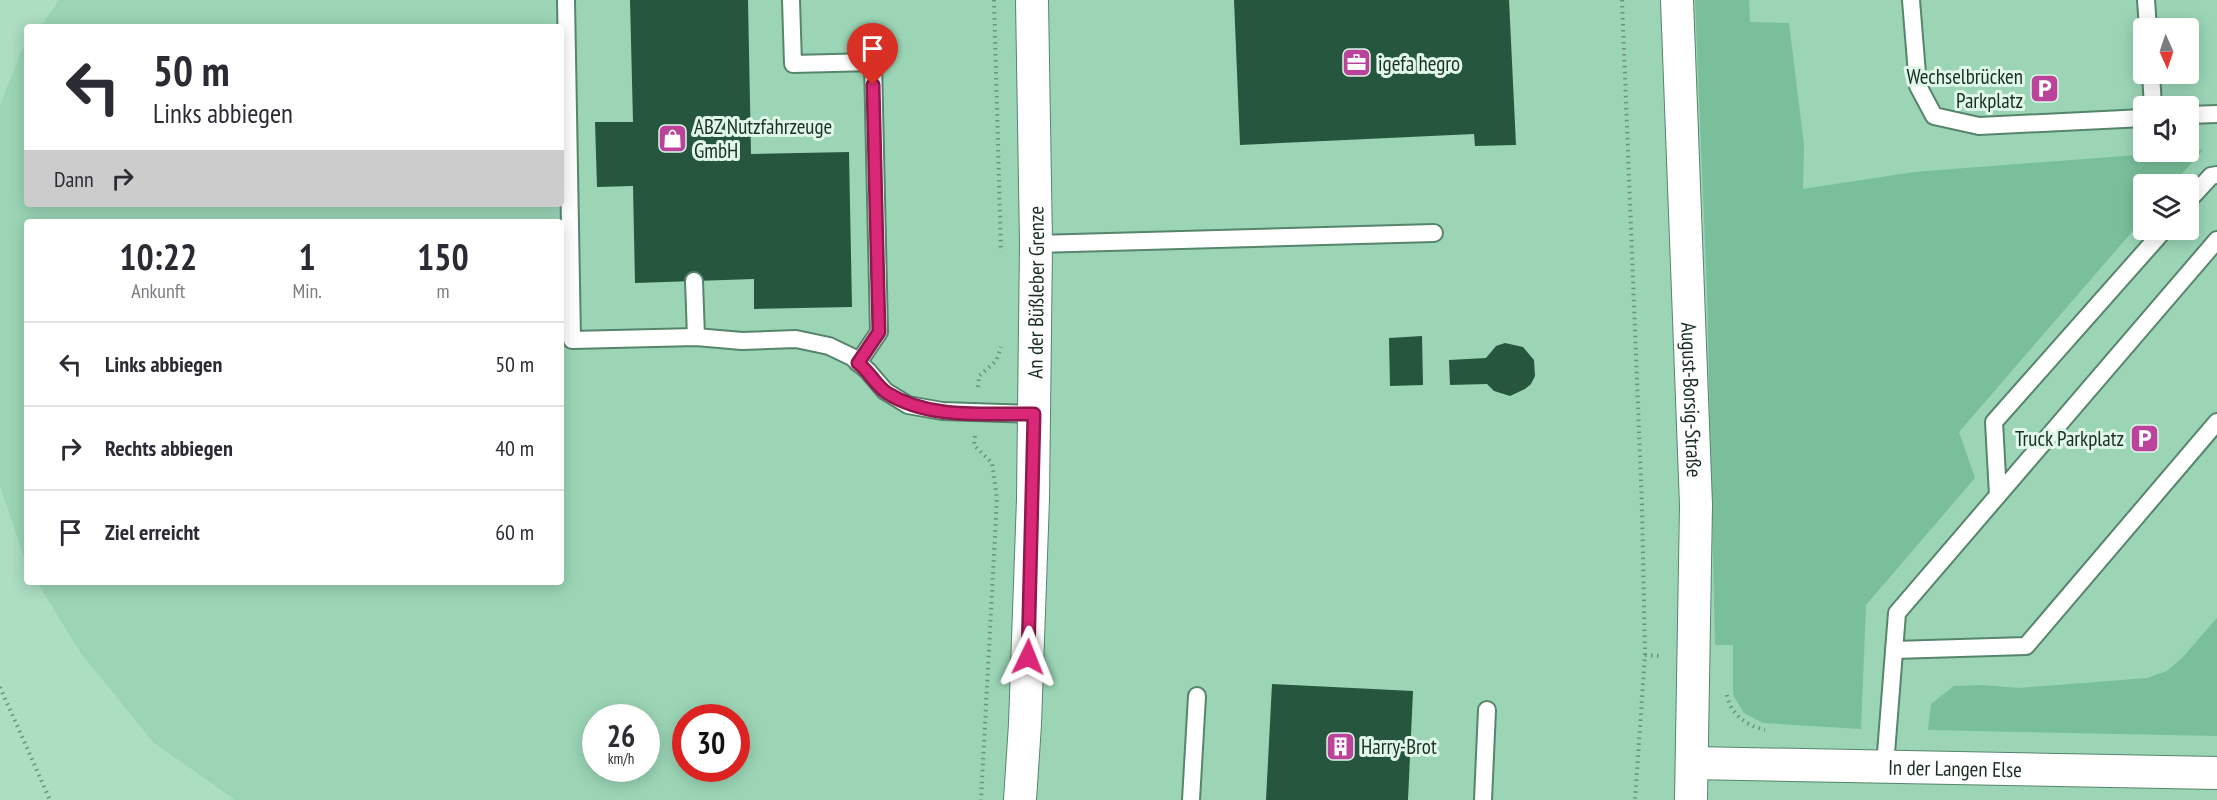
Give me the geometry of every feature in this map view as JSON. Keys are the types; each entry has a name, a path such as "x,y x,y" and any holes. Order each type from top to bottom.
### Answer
{"street":[{"name":"An der Büßleber Grenze","path":"1020,800 1026,724 1033,499 1036,244 1032,0"},
{"name":"August-Borsig-Straße","path":"1677,0 1696,505 1691,800"},
{"name":"In der Langen Else","path":"1693,763 2217,773"}],"lane":[{"path":"566,0 572,340 696,337 742,341 796,339 829,346 858,363 885,391 908,405 942,411 1034,414"},
{"path":"791,0 793,64 873,62 879,332 858,363"},
{"path":"1911,0 1918,87 1934,116 1980,126 2133,118"},
{"path":"2146,0 2147,18"},
{"path":"2199,115 2217,114"},
{"path":"2199,189 2211,176 2217,175"},
{"path":"1036,244 1434,233"},
{"path":"1998,495 1994,422 2155,240"},
{"path":"1886,766 1898,613 2217,240"},
{"path":"694,281 696,337"},
{"path":"1894,650 2026,646 2217,423"},
{"path":"1191,800 1197,696"},
{"path":"1483,800 1487,710"}],"path":[{"path":"1622,0 1642,507 1645,644 1635,800"},
{"path":"0,687 50,800"}],"shaded area":[{"path":"59,0 2217,0 2217,800 235,800 153,742 80,652 39,585 564,585 564,219 24,219 24,557 0,486 0,105 24,48 24,207 564,207 564,24 42,24"},
{"path":"1695,0 1749,0 1750,22 1789,23 1804,145 1803,189 1914,172 2133,155 2133,162 2192,162 2182,174 2133,174 2133,231 1959,432 1975,478 1866,605 1861,729 1763,723 1744,713 1733,695 1733,645 1715,645 1707,293"},
{"path":"2217,618 2217,736 1928,730 1931,704 1954,686 1981,685 2019,688 2147,678 2167,671 2182,658"}],"building":[{"name":"ABZ Nutzfahrzeuge GmbH","path":"630,0 748,0 751,154 849,152 852,307 754,309 754,279 635,283 633,186 597,187 595,122 633,122"},
{"path":"1234,0 1509,0 1516,145 1475,146 1474,134 1240,145"},
{"path":"1422,336 1423,385 1390,386 1389,338"},
{"path":"1505,343 1523,347 1534,360 1535,376 1525,389 1510,396 1494,391 1487,384 1450,385 1449,360 1486,358 1496,346"},
{"name":"Harry-Brot","path":"1272,684 1413,691 1408,800 1266,800"}],"place":[{"name":"igefa hegro","path":"1357,63"},
{"name":"Wechselbrücken Parkplatz","path":"2044,88"},
{"name":"ABZ Nutzfahrzeuge GmbH","path":"673,138"},
{"name":"Truck Parkplatz","path":"2145,438"},
{"name":"Harry-Brot","path":"1340,746"}],"route":[{"path":"873,85 879,332 858,363 885,391 908,405 942,411 1034,414 1028,657"}]}
